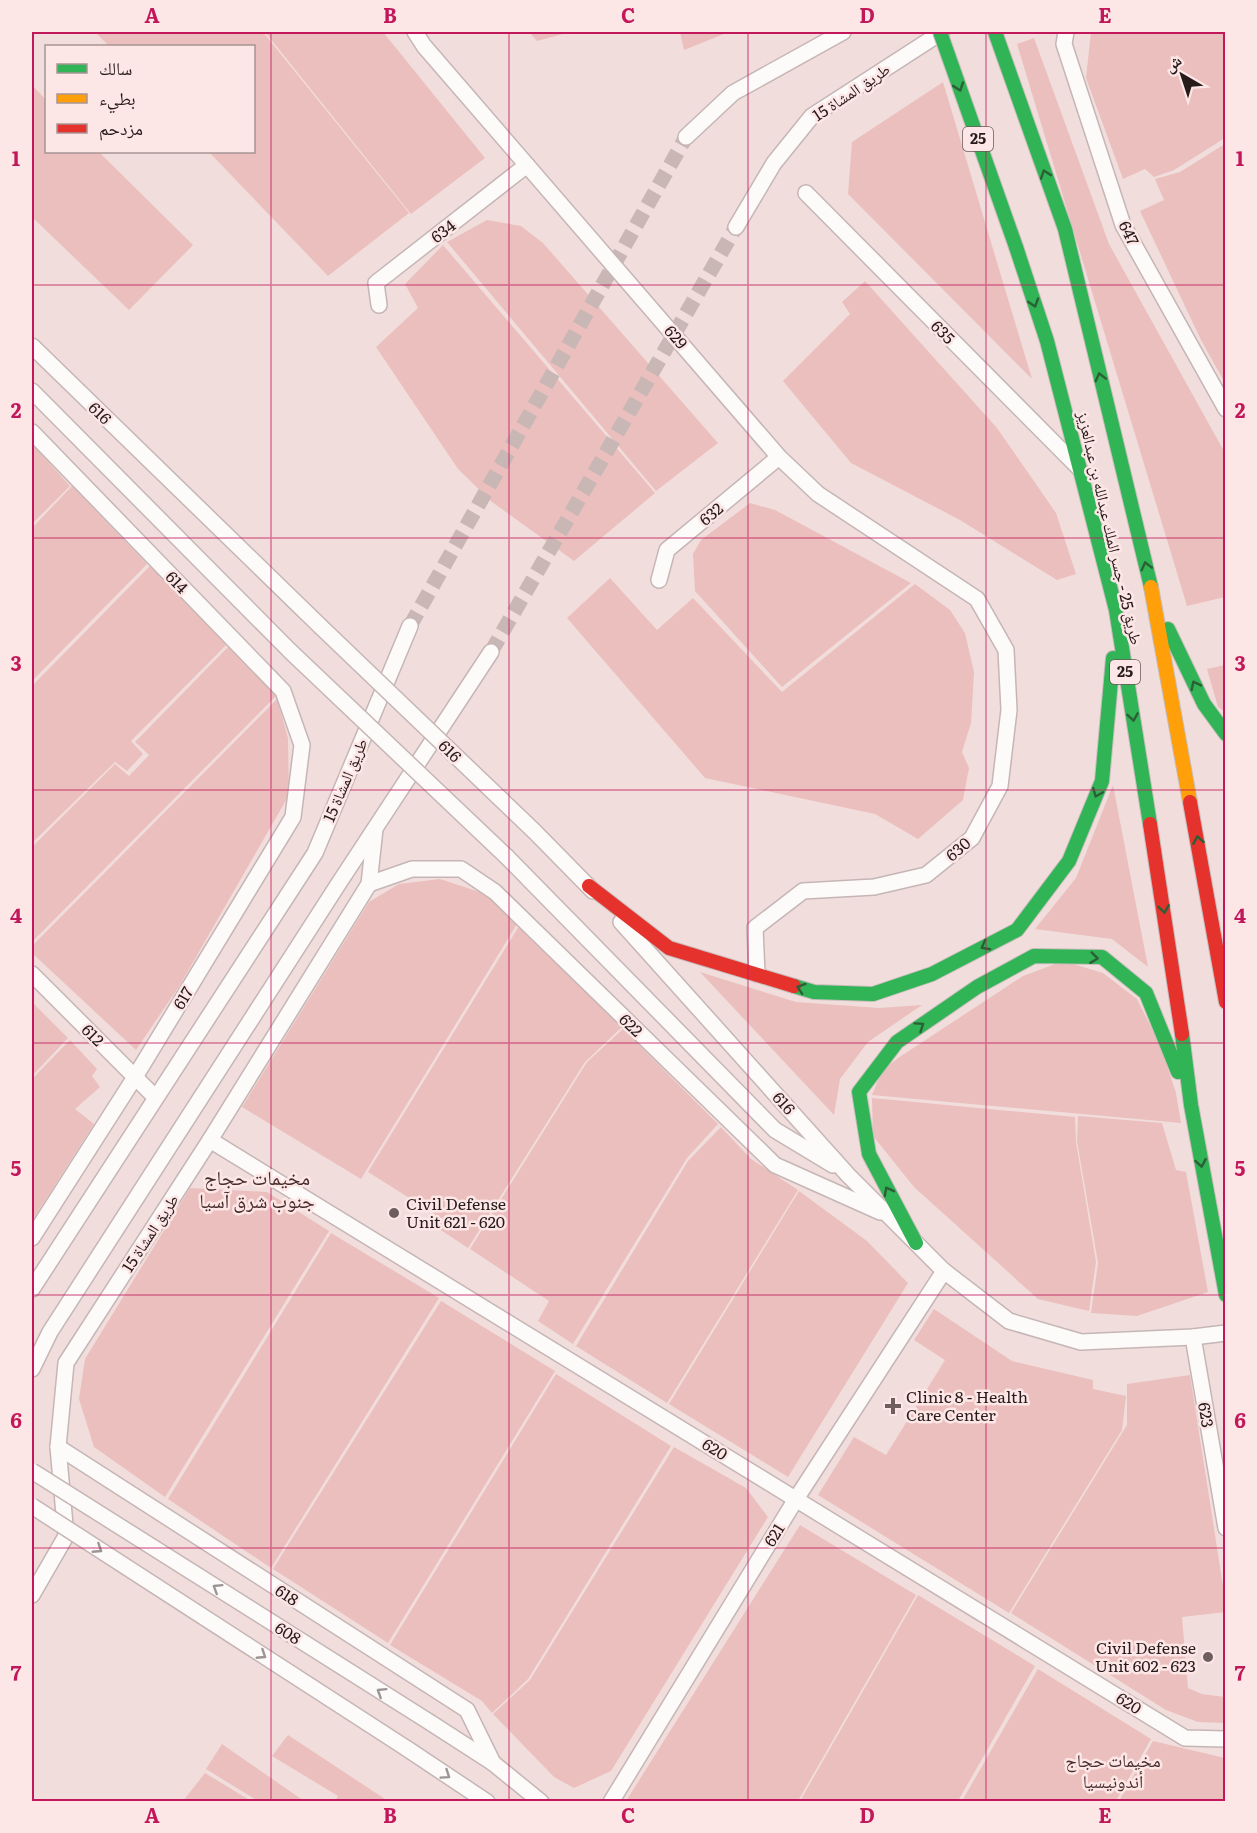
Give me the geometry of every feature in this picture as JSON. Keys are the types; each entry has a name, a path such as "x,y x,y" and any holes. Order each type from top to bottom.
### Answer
{"main road":[{"name":"طريق 25 - جسر الملك عبدالله بن عبدالعزيز","path":"941,32 1047,341 1116,610 1170,948 1191,1105 1226,1295"},
{"name":"طريق 25 - جسر الملك عبدالله بن عبدالعزيز","path":"995,32 1065,229 1155,603 1226,1002"},
{"path":"1155,603 1204,704 1226,734"},
{"path":"589,886 669,948 814,992 873,994 932,974 1017,930 1069,861 1102,781 1116,610"},
{"path":"1218,953 1226,922"},
{"path":"916,1243 869,1155 859,1092 897,1042 977,987 1034,956 1102,957 1146,993 1191,1105"}],"street":[{"name":"629","path":"415,32 424,46 779,457 819,494 977,599"},
{"path":"686,137 733,93 843,32"},
{"name":"طريق المشاة 15","path":"735,227 774,163 812,116 941,32"},
{"name":"647","path":"1065,38 1124,225 1226,409"},
{"name":"634","path":"379,305 376,283 527,165"},
{"name":"635","path":"806,193 1081,470"},
{"name":"616","path":"32,346 589,886 848,1175 944,1271 1009,1321 1081,1342 1193,1337 1226,1333"},
{"name":"616","path":"32,391 290,651 507,857 776,1130 848,1175"},
{"name":"614","path":"32,432 283,691 302,745"},
{"name":"632","path":"659,580 667,550 779,457"},
{"name":"630","path":"757,974 756,928 803,891 874,887 926,875 972,838 1000,786 1009,710 1006,650 977,599"},
{"name":"طريق المشاة 15","path":"32,1288 315,853 410,626"},
{"name":"طريق المشاة 15","path":"32,1369 50,1332 491,652"},
{"name":"617","path":"32,1238 135,1077 293,817 302,745"},
{"name":"طريق المشاة 15","path":"32,1595 66,1536 58,1447 66,1363 210,1140 369,884 375,829"},
{"name":"622","path":"369,884 412,869 461,868 495,892 775,1165 889,1216"},
{"name":"612","path":"32,974 155,1097"},
{"name":"620","path":"210,1140 1185,1738 1226,1739"},
{"name":"621","path":"611,1802 796,1499 944,1271"},
{"name":"623","path":"1193,1337 1226,1528"},
{"name":"618","path":"58,1447 467,1710 493,1763"},
{"name":"608","path":"32,1471 493,1763 541,1802"},
{"name":"608","path":"32,1506 487,1802"}],"shaded area":[{"path":"95,32 263,32 409,213 328,276 210,153 255,153 255,45 108,45"},
{"path":"265,32 383,32 485,158 411,214"},
{"path":"529,32 570,32 537,41"},
{"path":"680,32 729,32 684,50"},
{"path":"1091,32 1225,32 1225,138 1174,170 1154,177 1145,169 1123,179 1086,78"},
{"path":"1034,38 1109,244 1225,453 1225,597 1187,606 1017,44"},
{"path":"943,82 1032,379 848,194 852,142"},
{"path":"32,85 45,99 45,153 100,153 193,245 129,310 32,217"},
{"path":"1225,144 1225,383 1201,340 1140,211 1164,200 1155,179 1180,172"},
{"path":"487,220 521,226 543,243 718,443 656,491 447,242"},
{"path":"443,245 655,493 574,561 492,502 458,469 376,347 418,308 405,284"},
{"path":"865,281 997,428 1056,513 1076,574 1057,580 960,520 851,463 783,381 850,314 842,302"},
{"path":"32,444 70,486 32,524"},
{"path":"72,486 147,564 32,681 32,528"},
{"path":"750,503 775,510 911,583 782,687 695,591 693,554 701,540"},
{"path":"151,565 227,644 131,741 143,754 127,771 115,762 32,843 32,686"},
{"path":"610,578 657,630 693,598 782,692 915,584 950,610 965,633 974,672 971,723 962,752 969,768 963,800 918,839 875,814 705,778 567,618"},
{"path":"229,646 276,696 32,942 32,847 115,764 129,776 149,755 135,742"},
{"path":"1225,665 1225,712 1218,707 1207,669"},
{"path":"277,699 288,738 289,795 180,985 136,1050 32,953 32,946"},
{"path":"1113,785 1148,967 1112,939 1035,929 1076,878"},
{"path":"440,879 492,896 517,924 361,1179 242,1107 369,902 399,884"},
{"path":"519,926 622,1027 585,1062 468,1248 430,1223 435,1214 368,1172"},
{"path":"1063,961 1103,973 1137,999 1161,1047 1176,1093 1181,1123 872,1095 882,1071 898,1058 1023,976"},
{"path":"700,972 796,1002 879,1008 922,1005 868,1042 840,1079 834,1115"},
{"path":"32,1002 68,1038 32,1076"},
{"path":"623,1029 718,1124 687,1158 573,1344 538,1321 549,1301 470,1249 587,1062"},
{"path":"70,1040 97,1069 92,1076 100,1087 75,1109 94,1124 32,1221 32,1079"},
{"path":"872,1098 1075,1117 1076,1142 1096,1262 1089,1311 1038,1299 914,1187 873,1136"},
{"path":"1078,1116 1162,1123 1176,1170 1186,1172 1208,1292 1137,1316 1091,1313 1098,1263 1077,1141"},
{"path":"721,1127 751,1159 798,1190 667,1403 576,1346 688,1161"},
{"path":"190,1188 267,1192 329,1231 165,1497 94,1447 79,1399 85,1359"},
{"path":"799,1191 867,1241 908,1283 788,1477 669,1404"},
{"path":"331,1233 439,1298 271,1568 168,1499"},
{"path":"441,1301 555,1371 388,1643 273,1569"},
{"path":"934,1309 1012,1361 1093,1380 1093,1389 1126,1396 1122,1430 1009,1613 818,1495 854,1437 886,1455 945,1360 914,1340"},
{"path":"556,1374 671,1446 528,1679 492,1713 482,1701 390,1645"},
{"path":"1190,1375 1226,1612 1182,1617 1188,1688 1202,1694 1225,1697 1225,1723 1198,1722 1166,1710 1011,1613 1127,1425 1127,1384"},
{"path":"674,1447 746,1488 768,1517 611,1771 574,1788 554,1777 493,1714 530,1680"},
{"path":"800,1525 916,1595 798,1801 626,1801"},
{"path":"918,1595 1035,1666 958,1801 800,1801"},
{"path":"1038,1669 1151,1739 1116,1801 962,1801"},
{"path":"288,1735 388,1801 335,1801 338,1796 272,1756"},
{"path":"1153,1741 1225,1758 1225,1801 1119,1801"},
{"path":"222,1744 304,1801 258,1801 206,1769"},
{"path":"205,1773 251,1801 183,1801"}],"tunnel":[{"path":"410,626 686,137"},
{"path":"491,652 736,227"}],"traffic: fast":[{"path":"940,32 1016,247"},
{"path":"995,32 1065,229 1151,587"},
{"path":"1016,247 1047,341 1116,610 1150,824"},
{"path":"1168,629 1204,704 1226,734"},
{"path":"794,986 814,992 873,994 932,974 1017,930 1069,861 1102,781 1113,658"},
{"path":"916,1243 869,1154 859,1092 897,1042 977,987 1034,956 1102,957 1146,993 1178,1072"},
{"path":"1182,1034 1191,1105 1226,1295"}],"traffic: slow":[{"path":"1151,587 1190,802"}],"traffic: jam":[{"path":"1190,802 1226,1002"},
{"path":"1150,824 1182,1034"},
{"path":"589,886 669,948 794,986"}],"place":[{"name":"Civil Defense Unit 621 - 620","path":"394,1213"},
{"name":"Clinic 8 - Health Care Center","path":"893,1406"},
{"name":"Civil Defense Unit 602 - 623","path":"1208,1657"}],"district":[{"name":"مخيمات حجاج جنوب شرق آسيا","path":"257,1190"},
{"name":"مخيمات حجاج أندونيسيا","path":"1113,1771"}]}
